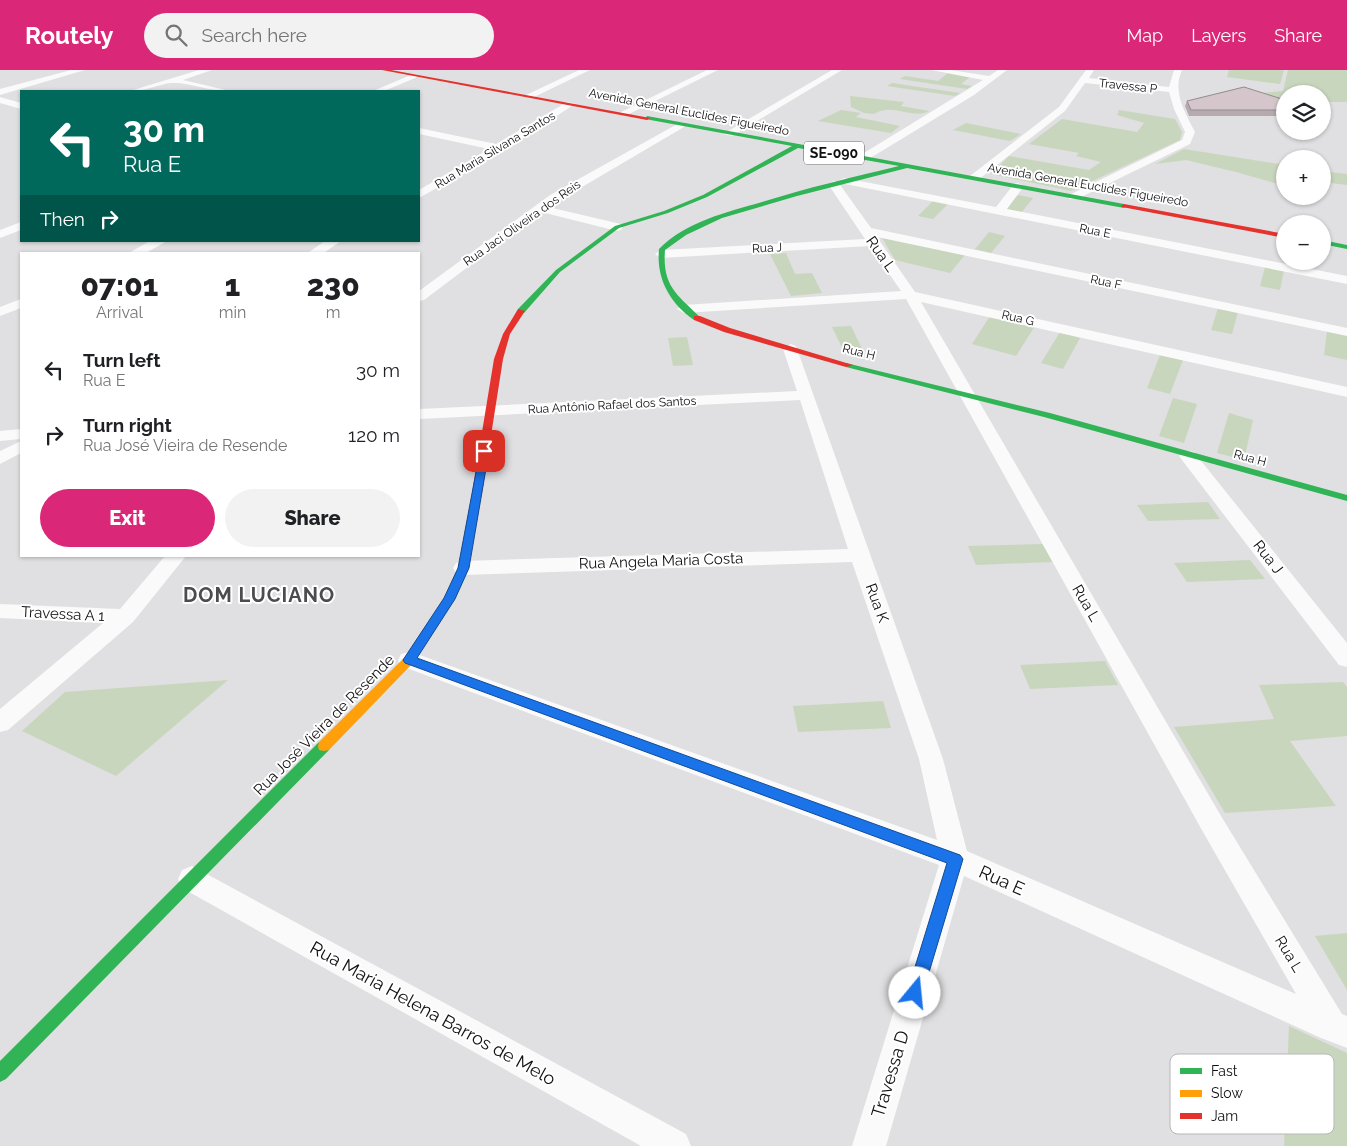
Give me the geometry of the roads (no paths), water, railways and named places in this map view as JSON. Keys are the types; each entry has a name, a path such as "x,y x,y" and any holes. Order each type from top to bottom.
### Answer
{"street":[{"path":"0,92 81,70"},
{"path":"138,90 208,70"},
{"name":"Avenida General Euclides Figueiredo","path":"384,70 1276,234"},
{"path":"529,96 586,70"},
{"path":"622,114 714,70"},
{"path":"728,134 838,70"},
{"path":"935,70 992,79"},
{"path":"863,158 992,79 1003,70"},
{"path":"974,178 1062,109 1090,70"},
{"path":"1073,197 1186,142 1190,132 1173,90 1172,81 1178,70"},
{"path":"380,90 416,76"},
{"path":"173,80 221,90"},
{"name":"Travessa P","path":"1083,80 1173,90"},
{"path":"0,100 20,106"},
{"name":"Rua Maria Silvana Santos","path":"420,194 500,148 570,104"},
{"name":"Rua Jaci Oliveira dos Reis","path":"420,296 539,208 605,166 682,125"},
{"path":"420,131 500,148"},
{"name":"Rua José Vieira de Resende","path":"0,1073 409,660 449,599 463,568 491,412 496,366 508,330 532,298 558,271 617,227 666,212 706,196 796,146"},
{"path":"661,254 662,248 670,239 719,217 906,166"},
{"name":"Rua E","path":"839,183 999,212 1347,280"},
{"name":"Rua L","path":"839,183 869,236 910,295 968,394 1212,824 1340,1029"},
{"path":"999,212 1018,186"},
{"path":"539,208 617,227"},
{"path":"0,234 20,226"},
{"name":"Rua J","path":"661,254 869,236"},
{"name":"Rua F","path":"869,236 1347,332"},
{"path":"137,252 159,242"},
{"path":"316,252 333,242"},
{"path":"1331,244 1347,247"},
{"name":"Rua H","path":"661,254 666,282 672,296 684,309 709,323 791,350 968,394 1188,456 1347,498"},
{"name":"Rua G","path":"684,309 910,295 1347,392"},
{"path":"0,312 20,303"},
{"name":"Rua K","path":"791,350 931,759 955,859"},
{"name":"Rua Antônio Rafael dos Santos","path":"420,414 491,412 805,395"},
{"path":"0,436 20,434"},
{"path":"0,459 20,447"},
{"name":"Rua J","path":"1188,456 1347,659"},
{"name":"Rua Angela Maria Costa","path":"463,568 860,555"},
{"path":"0,723 125,617 175,557"},
{"name":"Travessa A 1","path":"0,611 125,617"},
{"name":"Rua E","path":"409,660 955,859 1340,1029"},
{"name":"Travessa D","path":"869,1146 955,859"},
{"name":"Rua Maria Helena Barros de Melo","path":"192,879 674,1146"}],"district":[{"name":"DOM LUCIANO","path":"259,595"}]}
